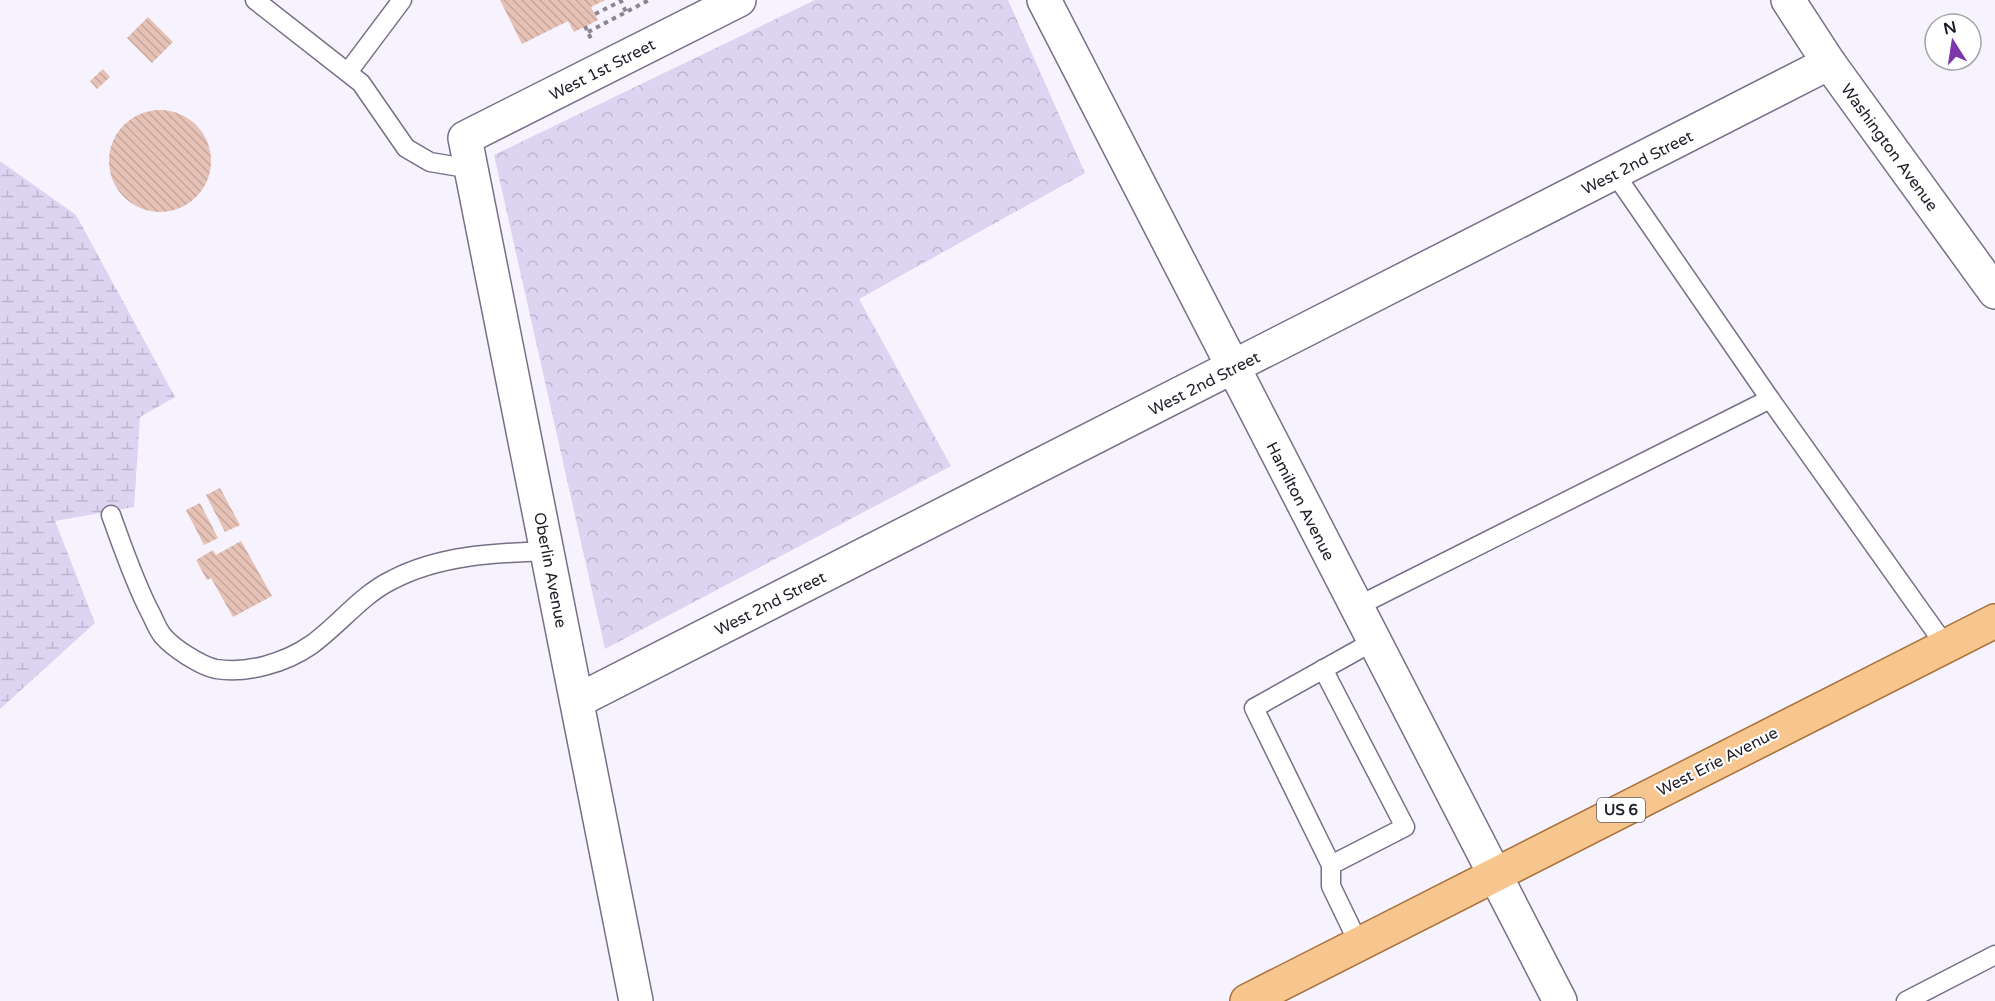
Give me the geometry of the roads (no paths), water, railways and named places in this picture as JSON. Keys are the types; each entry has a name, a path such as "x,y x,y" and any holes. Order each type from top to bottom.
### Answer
{"main road":[{"name":"West Erie Avenue","path":"1247,1001 1995,621"}],"street":[{"name":"West 1st Street","path":"465,138 739,0"},
{"name":"Hamilton Avenue","path":"1044,0 1560,1001"},
{"name":"Washington Avenue","path":"1788,0 1829,63 1995,292"},
{"name":"West 2nd Street","path":"577,701 1829,63"},
{"name":"Oberlin Avenue","path":"465,138 636,1001"}],"lane":[{"path":"255,0 361,83 406,148 430,162 472,169"},
{"path":"348,72 402,0"},
{"path":"1615,174 1770,399 1945,645"},
{"path":"1356,607 1770,399"},
{"path":"111,515 136,585 162,635 189,657 214,669 241,669 266,665 292,656 311,645 375,591 391,580 417,569 470,556 548,552"},
{"path":"1359,944 1331,886 1331,865 1254,708 1374,641"},
{"path":"1323,669 1405,826 1331,865"},
{"path":"1906,1001 1995,955"}]}
